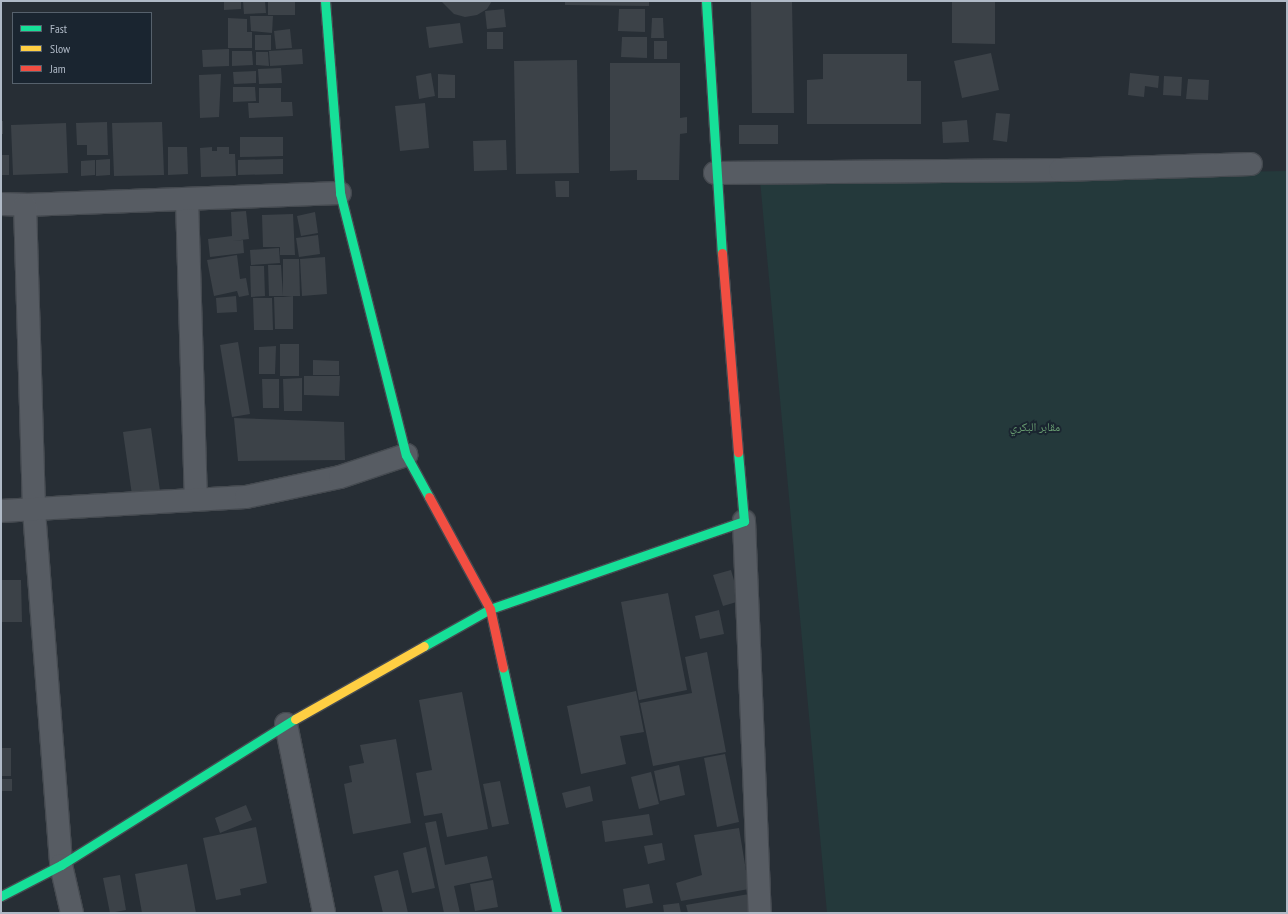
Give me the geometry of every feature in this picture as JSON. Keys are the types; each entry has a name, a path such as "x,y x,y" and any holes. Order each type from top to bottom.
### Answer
{"street":[{"path":"325,1 340,193 406,455 490,609 557,913"},
{"path":"706,1 715,172 744,521 760,913"},
{"path":"715,172 1060,170 1251,164"},
{"path":"1,204 25,206 340,193"},
{"path":"186,200 196,500"},
{"path":"25,206 34,511 61,865 72,913"},
{"path":"1,511 34,511 246,497 340,477 406,455"},
{"path":"1,896 61,865 286,724 490,609 744,521"},
{"path":"286,724 324,913"}],"green space":[{"name":"مقابر البكري","path":"1287,171 1287,913 827,913 760,180"}],"building":[{"path":"224,1 241,1 241,9 224,10"},
{"path":"243,1 265,1 266,13 244,14"},
{"path":"268,1 295,1 295,15 268,15"},
{"path":"441,1 492,1 487,9 477,15 465,17 454,14"},
{"path":"565,1 649,1 649,6 565,5"},
{"path":"751,1 792,1 794,113 752,113"},
{"path":"952,1 995,1 995,44 952,43"},
{"path":"504,9 506,27 487,29 485,11"},
{"path":"619,9 645,9 645,32 618,31"},
{"path":"250,16 273,16 272,33 251,31"},
{"path":"228,18 247,19 247,32 252,32 252,48 228,48"},
{"path":"652,18 663,18 664,38 651,38"},
{"path":"460,23 463,43 429,48 426,27"},
{"path":"290,29 292,48 276,49 274,31"},
{"path":"487,32 503,32 503,49 487,49"},
{"path":"255,35 271,35 271,50 255,50"},
{"path":"622,37 647,37 647,58 621,57"},
{"path":"654,41 667,41 667,59 654,59"},
{"path":"229,49 229,66 203,67 202,50"},
{"path":"302,49 303,64 270,66 269,51"},
{"path":"232,51 252,51 253,65 232,66"},
{"path":"256,52 268,52 269,66 256,65"},
{"path":"991,53 999,90 962,98 954,61"},
{"path":"823,54 907,54 907,81 921,81 921,124 807,124 807,80 823,79"},
{"path":"577,60 579,173 516,174 514,61"},
{"path":"610,63 680,63 680,118 687,117 687,133 680,134 679,180 637,180 637,170 610,171"},
{"path":"281,68 282,83 259,84 258,69"},
{"path":"256,71 256,83 234,84 233,72"},
{"path":"431,73 435,96 419,99 416,76"},
{"path":"1130,73 1159,76 1158,88 1145,86 1144,97 1128,95"},
{"path":"221,74 219,117 200,118 199,75"},
{"path":"438,74 455,75 455,98 438,98"},
{"path":"1164,76 1182,77 1181,96 1163,95"},
{"path":"1188,79 1209,80 1208,100 1186,99"},
{"path":"233,87 255,87 256,101 233,102"},
{"path":"259,88 281,88 281,102 292,102 293,116 249,118 248,103 259,103"},
{"path":"425,103 429,148 400,151 395,106"},
{"path":"996,113 1010,114 1007,142 993,140"},
{"path":"967,120 969,142 943,143 942,122"},
{"path":"1,121 3,121 3,134 1,134"},
{"path":"107,122 108,155 87,155 87,145 77,145 76,123"},
{"path":"162,122 164,175 114,176 112,123"},
{"path":"66,123 68,173 13,175 11,125"},
{"path":"739,125 778,125 778,144 739,144"},
{"path":"240,137 283,137 283,156 240,157"},
{"path":"506,140 507,170 474,171 473,141"},
{"path":"168,147 187,147 188,174 168,175"},
{"path":"212,147 212,151 217,151 217,147 229,147 229,154 235,154 236,176 201,177 200,148"},
{"path":"1,155 9,155 9,175 1,175"},
{"path":"110,159 110,175 96,176 96,160"},
{"path":"283,159 283,174 238,175 238,160"},
{"path":"95,160 95,175 81,176 81,161"},
{"path":"555,181 569,181 569,197 556,197"},
{"path":"246,211 249,239 232,241 243,240 244,253 210,257 208,239 232,236 231,212"},
{"path":"315,212 318,233 301,236 297,216"},
{"path":"293,214 295,255 280,255 280,247 263,247 262,215"},
{"path":"318,235 320,254 299,257 296,238"},
{"path":"279,248 280,263 251,265 250,250"},
{"path":"237,255 240,279 246,278 249,295 239,297 237,291 214,296 207,260"},
{"path":"325,257 327,294 302,296 300,259"},
{"path":"283,259 299,259 300,296 283,296"},
{"path":"268,265 281,265 283,296 269,296"},
{"path":"250,266 264,266 265,296 251,297"},
{"path":"236,296 237,312 217,313 216,298"},
{"path":"293,296 293,329 275,329 274,297"},
{"path":"253,298 272,298 273,330 254,330"},
{"path":"238,342 250,414 232,417 220,345"},
{"path":"280,344 299,344 299,376 280,376"},
{"path":"276,346 275,374 259,374 259,347"},
{"path":"313,360 339,361 339,375 313,375"},
{"path":"304,376 340,376 339,396 304,395"},
{"path":"302,378 302,411 284,411 283,379"},
{"path":"262,379 279,379 279,408 263,408"},
{"path":"234,418 344,422 345,460 238,461"},
{"path":"151,428 160,491 132,495 123,432"},
{"path":"731,570 740,601 723,606 713,575"},
{"path":"1,580 21,580 22,622 1,622"},
{"path":"668,593 687,690 639,700 621,602"},
{"path":"719,610 724,634 700,639 695,616"},
{"path":"707,652 726,752 653,766 640,703 692,693 685,657"},
{"path":"636,691 644,732 620,736 626,764 581,774 567,706"},
{"path":"462,692 488,829 447,837 442,813 424,816 416,773 432,770 419,700"},
{"path":"396,739 411,823 353,834 344,784 352,782 349,766 364,763 360,745"},
{"path":"1,748 11,748 11,776 1,776"},
{"path":"725,754 739,822 717,827 704,758"},
{"path":"679,765 685,795 660,801 654,771"},
{"path":"651,772 659,804 639,809 631,777"},
{"path":"1,779 12,779 12,791 1,791"},
{"path":"500,781 509,824 492,827 483,784"},
{"path":"590,786 593,801 566,808 562,793"},
{"path":"246,805 252,820 220,833 215,818"},
{"path":"649,814 653,835 605,842 602,821"},
{"path":"436,821 445,865 487,856 492,878 454,886 460,913 444,913 425,823"},
{"path":"256,827 267,883 240,889 241,895 216,900 203,838"},
{"path":"739,828 749,889 681,901 676,883 702,875 694,835"},
{"path":"662,843 665,860 648,864 644,846"},
{"path":"426,847 435,888 412,893 403,853"},
{"path":"187,864 196,913 142,913 135,874"},
{"path":"398,870 408,913 383,913 374,876"},
{"path":"120,875 126,910 110,913 103,878"},
{"path":"493,880 498,907 475,911 470,884"},
{"path":"649,884 653,903 626,908 623,889"},
{"path":"749,894 751,913 688,913 686,905"},
{"path":"679,903 681,913 664,913 663,905"}],"traffic: fast":[{"path":"325,1 340,193 406,455 429,497"},
{"path":"706,1 722,253"},
{"path":"424,646 490,609 744,521 738,452"},
{"path":"503,668 557,913"},
{"path":"1,896 61,865 295,719"}],"traffic: slow":[{"path":"295,719 424,646"}],"traffic: jam":[{"path":"722,253 738,452"},
{"path":"429,497 490,609 503,668"}]}
